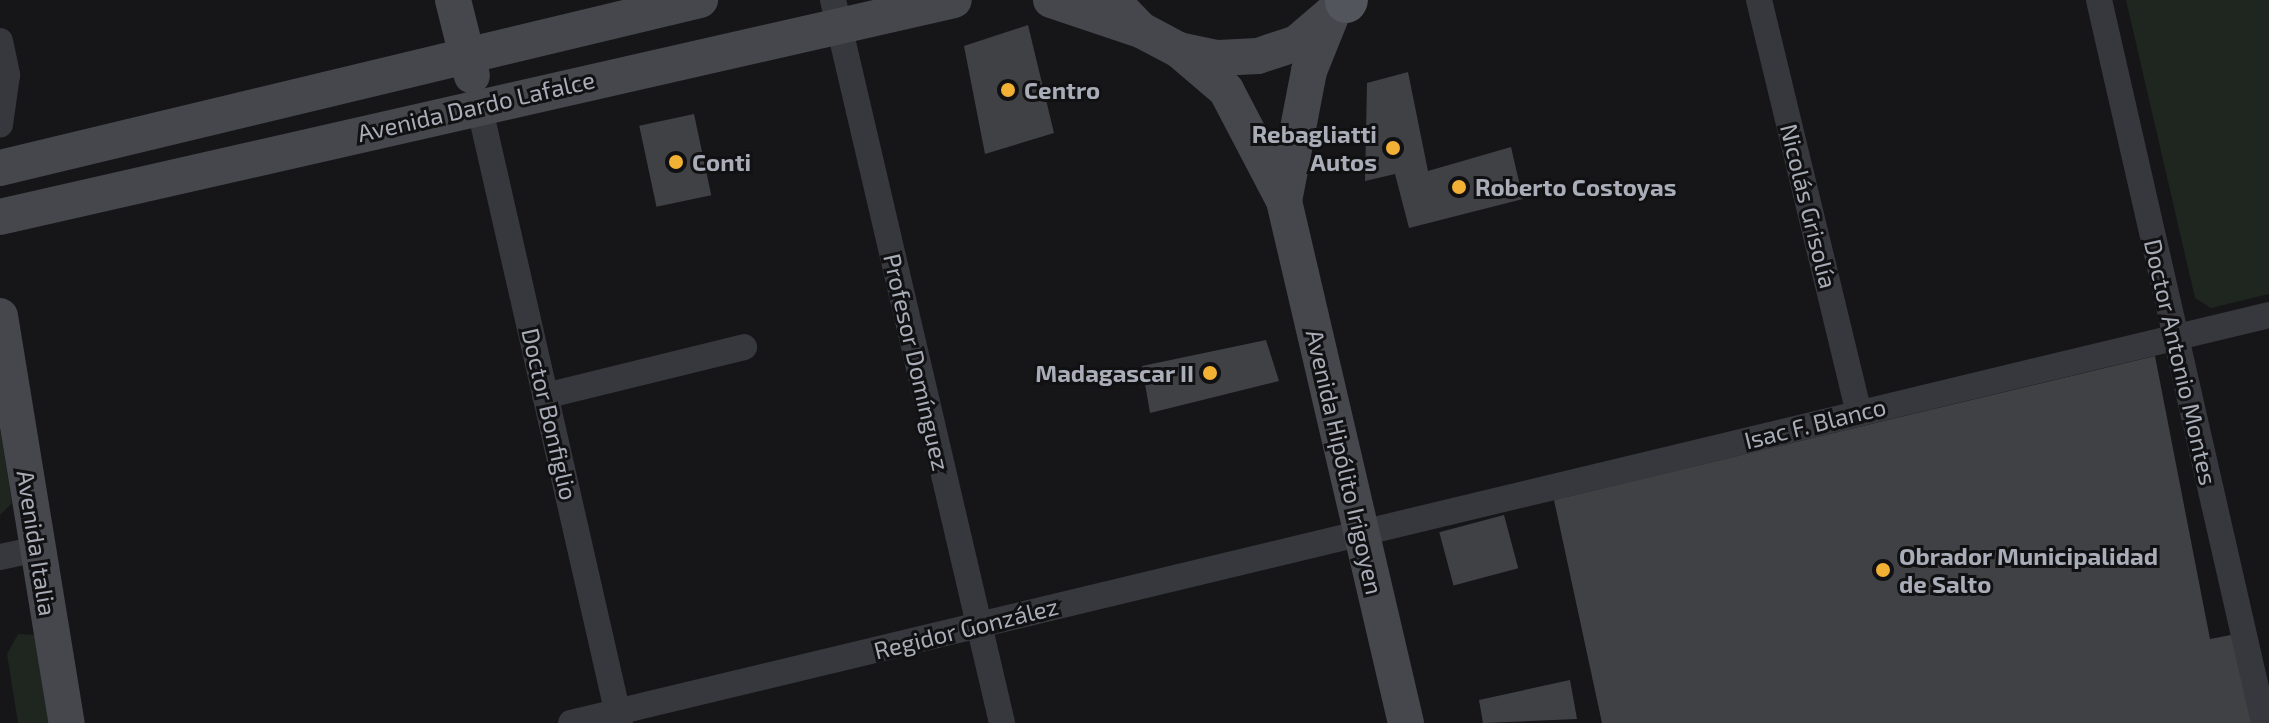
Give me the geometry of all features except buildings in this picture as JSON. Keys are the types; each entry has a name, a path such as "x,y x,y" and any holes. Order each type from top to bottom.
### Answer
{"main road":[{"path":"453,0 479,105"},
{"path":"0,168 700,0"},
{"name":"Avenida Dardo Lafalce","path":"1,218 479,105 836,12 954,0"},
{"path":"1051,0 1141,30 1179,50 1258,56 1342,5"},
{"path":"1112,0 1141,30"},
{"name":"Avenida Hipólito Irigoyen","path":"1284,201 1309,71 1342,5"},
{"name":"Avenida Hipólito Irigoyen","path":"1179,50 1226,90 1284,201 1406,723"},
{"name":"Avenida Italia","path":"0,316 67,723"}],"street":[{"name":"Nicolás Grisolía","path":"1759,0 1859,412"},
{"name":"Doctor Antonio Montes","path":"2099,0 2264,723"},
{"name":"Profesor Domínguez","path":"836,12 1002,723"},
{"path":"0,41 7,75 0,125"},
{"name":"Doctor Bonfiglio","path":"479,105 619,718"},
{"name":"Isac F. Blanco","path":"1361,532 2269,315"},
{"path":"545,396 744,347"},
{"name":"Regidor González","path":"571,723 619,718 979,625 1361,532"},
{"path":"0,557 38,549"}],"shaded area":[{"path":"2126,0 2269,0 2269,294 2211,308 2195,298"},
{"path":"0,429 12,503 0,515"},
{"path":"18,634 35,635 54,723 18,723 7,654"}],"place":[{"name":"Centro","path":"1008,90"},
{"name":"Rebagliatti Autos","path":"1393,148"},
{"name":"Conti","path":"676,162"},
{"name":"Roberto Costoyas","path":"1459,187"},
{"name":"Madagascar II","path":"1210,373"},
{"name":"Obrador Municipalidad de Salto","path":"1883,570"}]}
